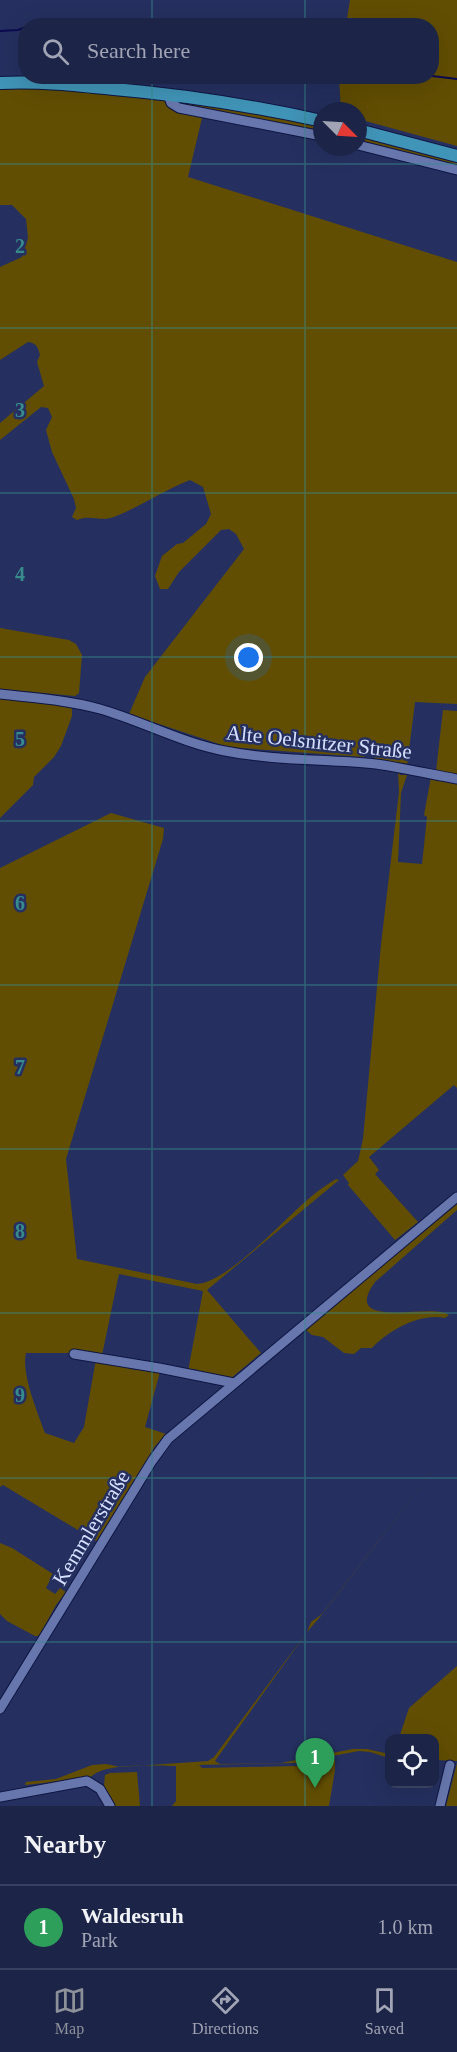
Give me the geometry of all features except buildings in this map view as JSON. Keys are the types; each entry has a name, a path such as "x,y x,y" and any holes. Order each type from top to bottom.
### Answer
{"main road":[{"path":"0,82 18,83"},
{"path":"52,84 168,95 313,119"},
{"path":"367,133 457,156"}],"street":[{"path":"168,95 173,106 179,108 313,134"},
{"path":"367,147 457,170"},
{"name":"Alte Oelsnitzer Straße","path":"0,694 82,705 122,716 181,739 224,751 299,760 374,764 457,779"},
{"name":"Kemmlerstraße","path":"0,1709 152,1461 168,1440 457,1197"},
{"path":"74,1354 234,1383"},
{"path":"440,1806 450,1765"},
{"path":"0,1797 87,1781 100,1789 110,1806"}],"shaded area":[{"path":"350,0 457,0 457,146 367,121 367,102 340,102 339,84 439,84 439,18 347,18"},
{"path":"43,88 165,101 177,112 202,118 188,177 457,262 457,704 415,702 407,766 377,762 373,750 364,757 228,747 129,714 145,677 244,549 236,534 229,529 221,530 179,572 168,589 160,589 155,576 162,556 177,544 183,543 206,524 211,514 203,487 190,480 114,517 77,520 72,517 76,508 74,499 52,452 46,430 52,417 48,408 41,407 0,440 0,423 44,386 37,362 40,355 33,343 28,342 0,360 0,267 22,257 28,238 26,219 12,205 0,205 0,89"},
{"path":"176,101 281,117 313,125 313,130 301,127 186,108"},
{"path":"367,138 457,161 457,170 367,145"},
{"path":"0,628 69,640 76,644 82,655 79,693 75,696 0,689"},
{"path":"0,697 69,705 72,708 72,716 61,746 54,757 34,777 33,785 0,818"},
{"path":"443,710 457,711 457,775 436,771"},
{"path":"398,771 400,775 407,775 401,793 398,862 422,864 427,817 424,815 431,777 457,783 457,1088 454,1085 369,1157 379,1170 375,1174 418,1222 395,1240 348,1185 343,1175 358,1161 363,1139 381,944 399,792"},
{"path":"111,813 164,828 163,839 66,1159 77,1259 197,1284 225,1272 257,1247 316,1193 336,1179 339,1180 207,1290 261,1353 230,1379 199,1374 196,1369 188,1371 203,1291 119,1274 102,1355 26,1353 28,1382 45,1433 74,1443 84,1427 96,1359 126,1365 127,1368 135,1370 138,1368 160,1372 145,1427 166,1434 155,1446 101,1538 96,1541 3,1485 0,1487 0,868"},
{"path":"457,1201 457,1210 375,1282 367,1297 369,1306 378,1311 426,1311 449,1315 445,1318 425,1318 406,1324 387,1335 372,1348 361,1348 354,1354 344,1353 323,1337 312,1335 306,1330 309,1325"},
{"path":"457,1439 320,1617 307,1632 311,1622 322,1614"},
{"path":"0,1543 53,1574 46,1588 55,1594 60,1588 66,1592 39,1636 7,1621 0,1614"},
{"path":"307,1632 215,1761 220,1764 281,1763 353,1749 385,1753 385,1757 359,1751 295,1763 199,1765 202,1768 297,1766 335,1760 329,1806 172,1806 176,1801 176,1766 140,1766 208,1761 214,1757"},
{"path":"457,1666 457,1761 439,1760 439,1734 400,1734 409,1708"},
{"path":"457,1763 457,1806 446,1806"},
{"path":"106,1764 121,1767 106,1769 90,1778 25,1785 26,1782 56,1779 92,1765"},
{"path":"137,1772 140,1806 113,1806 104,1786 105,1775"}],"waterway":[{"path":"0,31 18,30"},
{"path":"439,77 457,79"}],"place":[{"name":"Waldesruh","path":"315,1788"}]}
